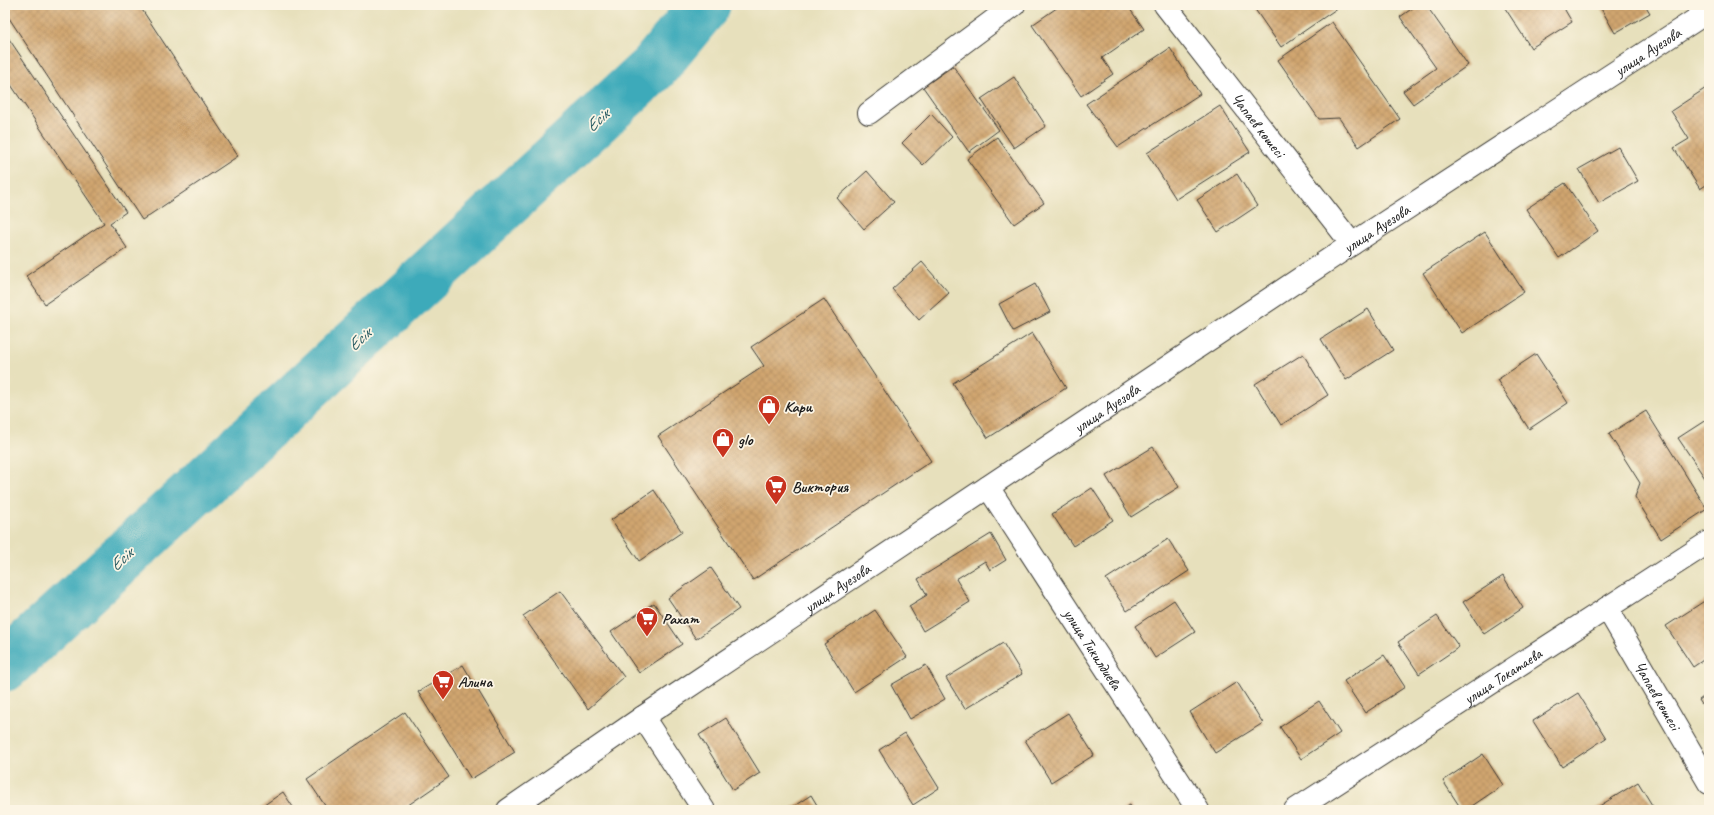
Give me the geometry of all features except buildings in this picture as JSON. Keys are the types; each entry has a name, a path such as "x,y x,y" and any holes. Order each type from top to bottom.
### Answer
{"street":[{"path":"869,113 1014,5"},
{"name":"Чапаев көшесі","path":"1165,5 1352,244"},
{"name":"улица Ауезова","path":"508,810 643,716 1352,244 1709,12"},
{"name":"улица Тикилдиева","path":"988,487 1198,810"},
{"name":"улица Токатаева","path":"1295,810 1709,542"},
{"name":"Чапаев көшесі","path":"1607,608 1709,783"},
{"path":"643,716 704,810"}],"waterway":[{"name":"Есік","path":"5,666 654,67 705,5"}],"place":[{"name":"Кари","path":"769,426"},
{"name":"glo","path":"723,458"},
{"name":"Виктория","path":"776,506"},
{"name":"Рахат","path":"647,638"},
{"name":"Алина","path":"443,700"}]}
